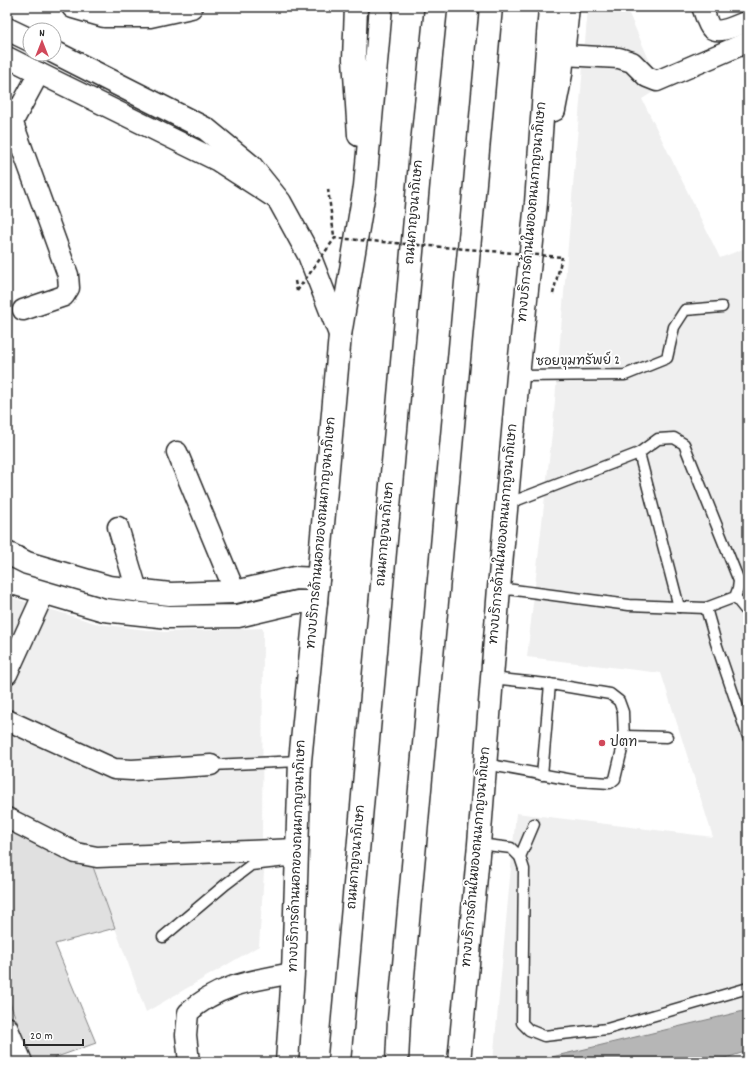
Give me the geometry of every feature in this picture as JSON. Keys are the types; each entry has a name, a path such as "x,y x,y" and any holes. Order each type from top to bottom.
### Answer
{"main road":[{"path":"73,7 104,16 150,16 191,7"},
{"path":"356,7 354,58 357,122 365,186"},
{"name":"ทางบริการด้านนอกของถนนกาญจนาภิเษก","path":"287,1062 293,973 300,760 340,335 365,186 380,7"},
{"name":"ถนนกาญจนาภิเษก","path":"339,1062 420,163 436,7"},
{"path":"397,1062 399,1020 492,7"},
{"name":"ทางบริการด้านในของถนนกาญจนาภิเษก","path":"459,1062 462,1014 479,844 491,678 518,376 536,203 550,7"},
{"path":"536,203 561,74 568,7"},
{"path":"7,29 22,36"},
{"path":"62,56 206,129 251,166 280,202 309,255 340,335"},
{"path":"7,553 27,563 109,587 170,594 235,592 295,578 318,579"},
{"path":"44,593 51,570"},
{"path":"7,579 19,585 44,593 104,610 169,617 238,616 297,602 316,602"}],"street":[{"path":"702,7 710,27 716,30 723,30 748,21"},
{"path":"563,55 618,58 632,62 647,77 657,81 748,42"},
{"path":"7,57 218,161 280,202"},
{"path":"23,310 64,296 69,288 68,275 9,115 39,74"},
{"path":"177,452 235,592"},
{"path":"118,527 137,590"},
{"path":"7,674 44,593"},
{"path":"7,720 114,769 132,770 210,765"},
{"path":"7,818 76,854 97,857 296,854"},
{"path":"189,1062 186,1035 188,1014 196,1005 227,988 246,982 293,973"},
{"path":"7,1028 22,1062"}],"lane":[{"name":"ซอยขุมทรัพย์ 2","path":"518,376 625,375 667,358 674,327 685,310 722,307"},
{"path":"499,588 629,605 706,608 735,597 739,581 684,444 674,438 658,439 639,453 507,504"},
{"path":"639,453 679,607"},
{"path":"735,597 748,613"},
{"path":"706,608 716,644 748,737"},
{"path":"485,764 578,781 610,783 615,779 624,741 623,712 619,701 610,694 550,684 491,678"},
{"path":"542,775 550,684"},
{"path":"624,736 667,737"},
{"path":"210,765 300,760"},
{"path":"520,857 534,824"},
{"path":"479,844 511,848 520,857 524,869 522,1023 529,1030 544,1036 607,1029 748,988"},
{"path":"163,937 251,865 296,854"}],"path":[{"path":"297,291 335,238 328,189"},
{"path":"335,238 562,257 553,294"}],"shaded area":[{"path":"588,7 626,7 661,87 642,99 720,258 748,247 748,1010 531,1062 493,1062 516,813 713,837 661,673 527,657 553,424"},
{"path":"7,596 98,624 164,632 263,628 262,847 87,850 7,808"},
{"path":"7,808 87,850 115,928 55,944 96,1043 43,1062 32,1062 7,995"},
{"path":"265,858 259,946 146,1012 92,862"},
{"path":"748,1010 748,1051 713,1062 531,1062"}],"place":[{"name":"ปตท","path":"602,743"}]}
